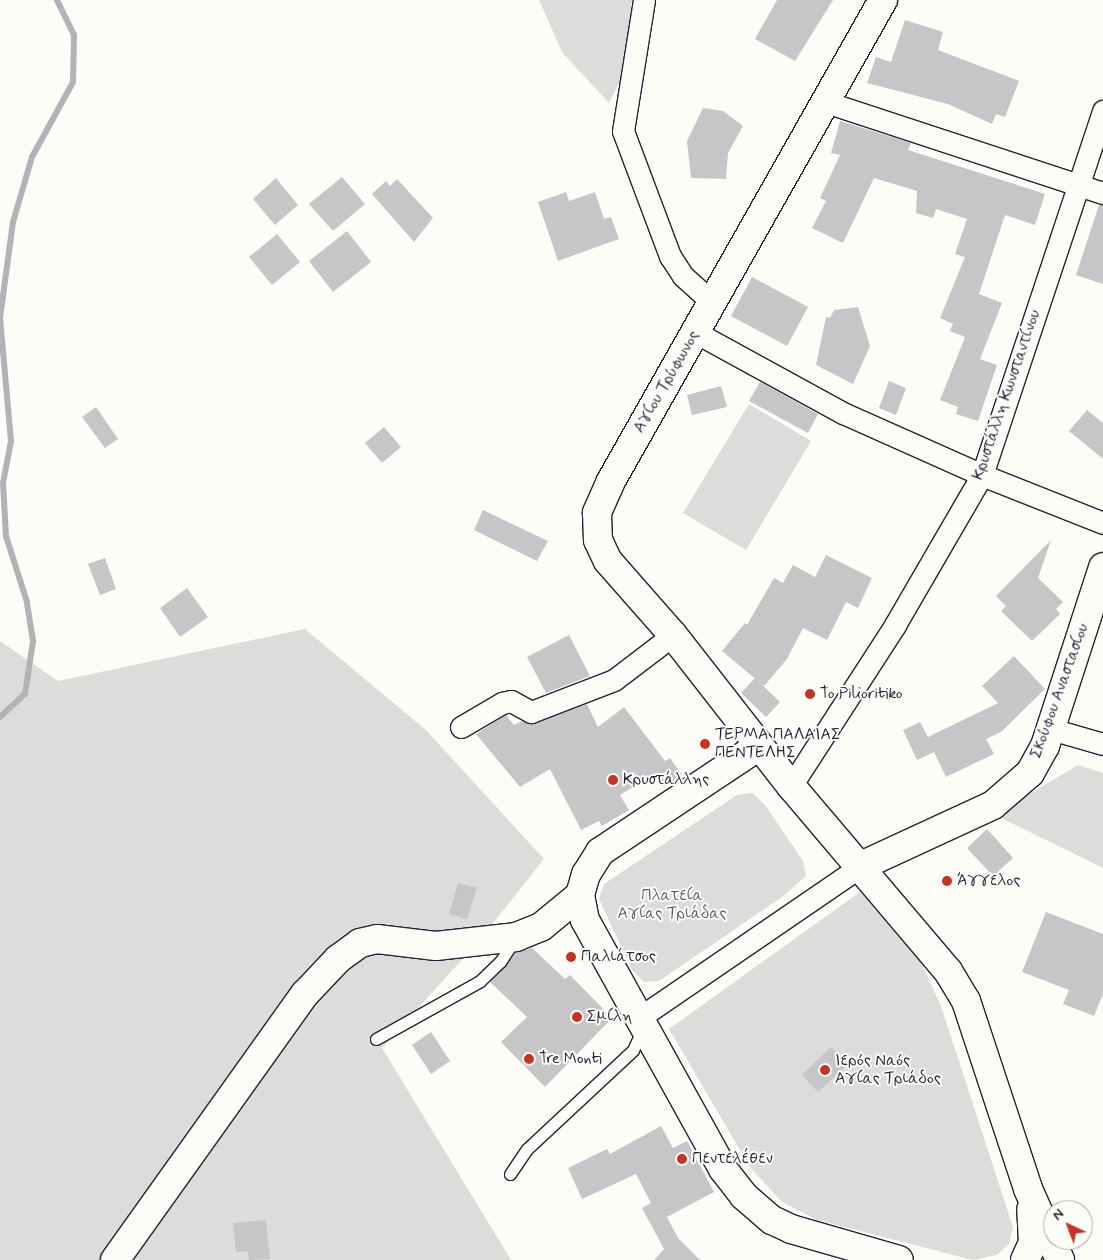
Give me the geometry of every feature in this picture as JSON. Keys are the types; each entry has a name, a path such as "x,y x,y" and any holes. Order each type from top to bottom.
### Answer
{"main road":[{"name":"Αγίου Τρύφωνος","path":"760,746 673,635 608,561 598,540 597,513 695,332 883,0"},
{"name":"Σκούφου Αναστασίου","path":"861,866 1007,796 1030,773 1051,729 1103,567"},
{"path":"899,1260 791,1229 759,1210 723,1169 584,920 580,895 586,874 600,852 760,746 791,786 943,964 966,1001 1028,1189 1060,1260"},
{"path":"115,1260 305,994 338,959 360,943 377,939 436,946 516,937 541,927 580,895"},
{"path":"1025,1260 1034,1230 1028,1189"}],"street":[{"path":"644,0 623,131 670,256 684,276 712,302"},
{"path":"826,102 1103,193"},
{"name":"Κρυστάλλη Κωνσταντίνου","path":"791,786 895,625 982,475 1103,111"},
{"path":"695,332 843,413 982,475 1103,523"},
{"path":"461,727 502,703 511,701 530,712 614,680 673,635"},
{"path":"1051,729 1103,744"},
{"path":"641,1023 861,866"}],"lane":[{"path":"376,1039 480,981 500,962 516,937"},
{"path":"510,1174 527,1149 633,1050 641,1023"}],"green space":[{"path":"539,0 632,0 626,69 609,103 562,52"},
{"path":"749,404 811,441 746,550 683,513"},
{"path":"305,629 426,730 544,859 478,942 382,1048 511,1260 0,1260 0,641 58,681"},
{"path":"1078,765 1103,773 1103,868 995,815"},
{"name":"Πλατεία Αγίας Τριάδας","path":"752,793 765,805 803,861 806,876 782,897 659,981 644,982 632,970 599,899 604,884 737,795"},
{"path":"860,892 921,963 941,1006 1013,1227 1009,1244 997,1255 973,1260 817,1220 782,1202 750,1167 669,1029"}],"building":[{"path":"777,0 833,0 795,61 755,39"},
{"path":"905,20 943,32 938,50 1019,81 1005,117 996,114 992,124 948,104 867,83 876,57 891,62"},
{"path":"703,108 723,111 743,126 728,153 726,179 691,178 687,141"},
{"path":"840,121 911,143 908,150 1045,194 1035,225 1005,215 979,294 1002,303 980,359 997,365 978,421 956,414 958,407 940,400 965,337 950,331 953,324 940,318 965,257 955,254 967,219 936,209 933,218 916,213 917,191 874,178 843,243 812,228 826,201 820,198 840,155 831,153"},
{"path":"342,177 365,204 333,231 309,204"},
{"path":"276,178 298,205 275,225 253,199"},
{"path":"397,179 433,218 414,242 372,194 386,181 390,186"},
{"path":"566,192 569,201 595,192 604,219 611,217 619,239 558,261 538,202"},
{"path":"1099,205 1103,205 1103,284 1076,275"},
{"path":"347,231 371,262 333,292 309,261"},
{"path":"277,234 300,262 272,285 249,257"},
{"path":"752,277 808,307 787,346 731,316"},
{"path":"858,307 870,346 853,384 816,365 826,317 830,318 834,310"},
{"path":"889,381 906,388 896,415 879,408"},
{"path":"760,382 818,414 808,433 749,401"},
{"path":"721,386 727,407 692,415 687,395"},
{"path":"96,407 118,439 105,448 82,417"},
{"path":"1087,410 1103,423 1103,459 1069,431"},
{"path":"384,427 401,447 382,463 365,443"},
{"path":"483,510 548,541 537,561 474,530"},
{"path":"1051,540 1038,578 1063,602 1056,609 1060,614 1032,641 1001,611 1006,606 996,596"},
{"path":"826,555 872,578 858,608 846,602 827,640 803,628 787,659 764,686 722,651 745,623 747,625 774,578 783,583 793,565 815,577"},
{"path":"105,558 116,589 100,595 88,564"},
{"path":"187,588 208,617 180,637 160,608"},
{"path":"569,635 590,676 546,693 527,657"},
{"path":"1014,656 1045,689 1001,732 986,739 994,754 946,777 934,752 917,760 903,730 920,722 928,737 998,703 982,686"},
{"path":"755,678 780,702 766,717 741,693"},
{"path":"587,704 598,727 624,707 665,761 670,758 682,775 664,787 654,774 620,795 629,810 602,826 599,821 581,830 550,769 520,787 476,734 506,715 514,725 522,721 531,724"},
{"path":"987,829 1013,858 993,876 967,848"},
{"path":"458,883 477,888 467,919 449,914"},
{"path":"1046,912 1103,934 1103,994 1094,1016 1063,1004 1069,990 1022,972"},
{"path":"532,948 565,979 570,975 612,1018 545,1087 501,1042 527,1017 490,982 515,953"},
{"path":"431,1032 450,1061 431,1074 412,1045"},
{"name":"Ιερός Ναός Αγίας Τριάδος","path":"831,1047 848,1064 818,1092 802,1075"},
{"path":"661,1126 673,1148 687,1141 714,1192 667,1217 678,1238 700,1260 654,1260 664,1249 642,1208 651,1203 636,1174 582,1199 568,1168 607,1149 610,1154"},
{"path":"266,1220 270,1259 249,1260 248,1251 236,1252 233,1223"}],"waterway":[{"path":"0,717 25,694 33,641 27,602 6,536 3,483 11,441 0,318 13,222 32,157 73,82 74,35 57,0"}],"place":[{"name":"To Pilioritiko","path":"810,694"},
{"name":"ΤΕΡΜΑ ΠΑΛΑΙΑΣ ΠΕΝΤΕΛΗΣ","path":"705,744"},
{"name":"Κρυστάλλης","path":"613,780"},
{"name":"Άγγελος","path":"947,881"},
{"name":"Παλιάτσος","path":"571,957"},
{"name":"Σμίλη","path":"577,1017"},
{"name":"Tre Monti","path":"529,1059"},
{"name":"Ιερός Ναός Αγίας Τριάδος","path":"825,1070"},
{"name":"Πεντελέθεν","path":"682,1159"}]}
